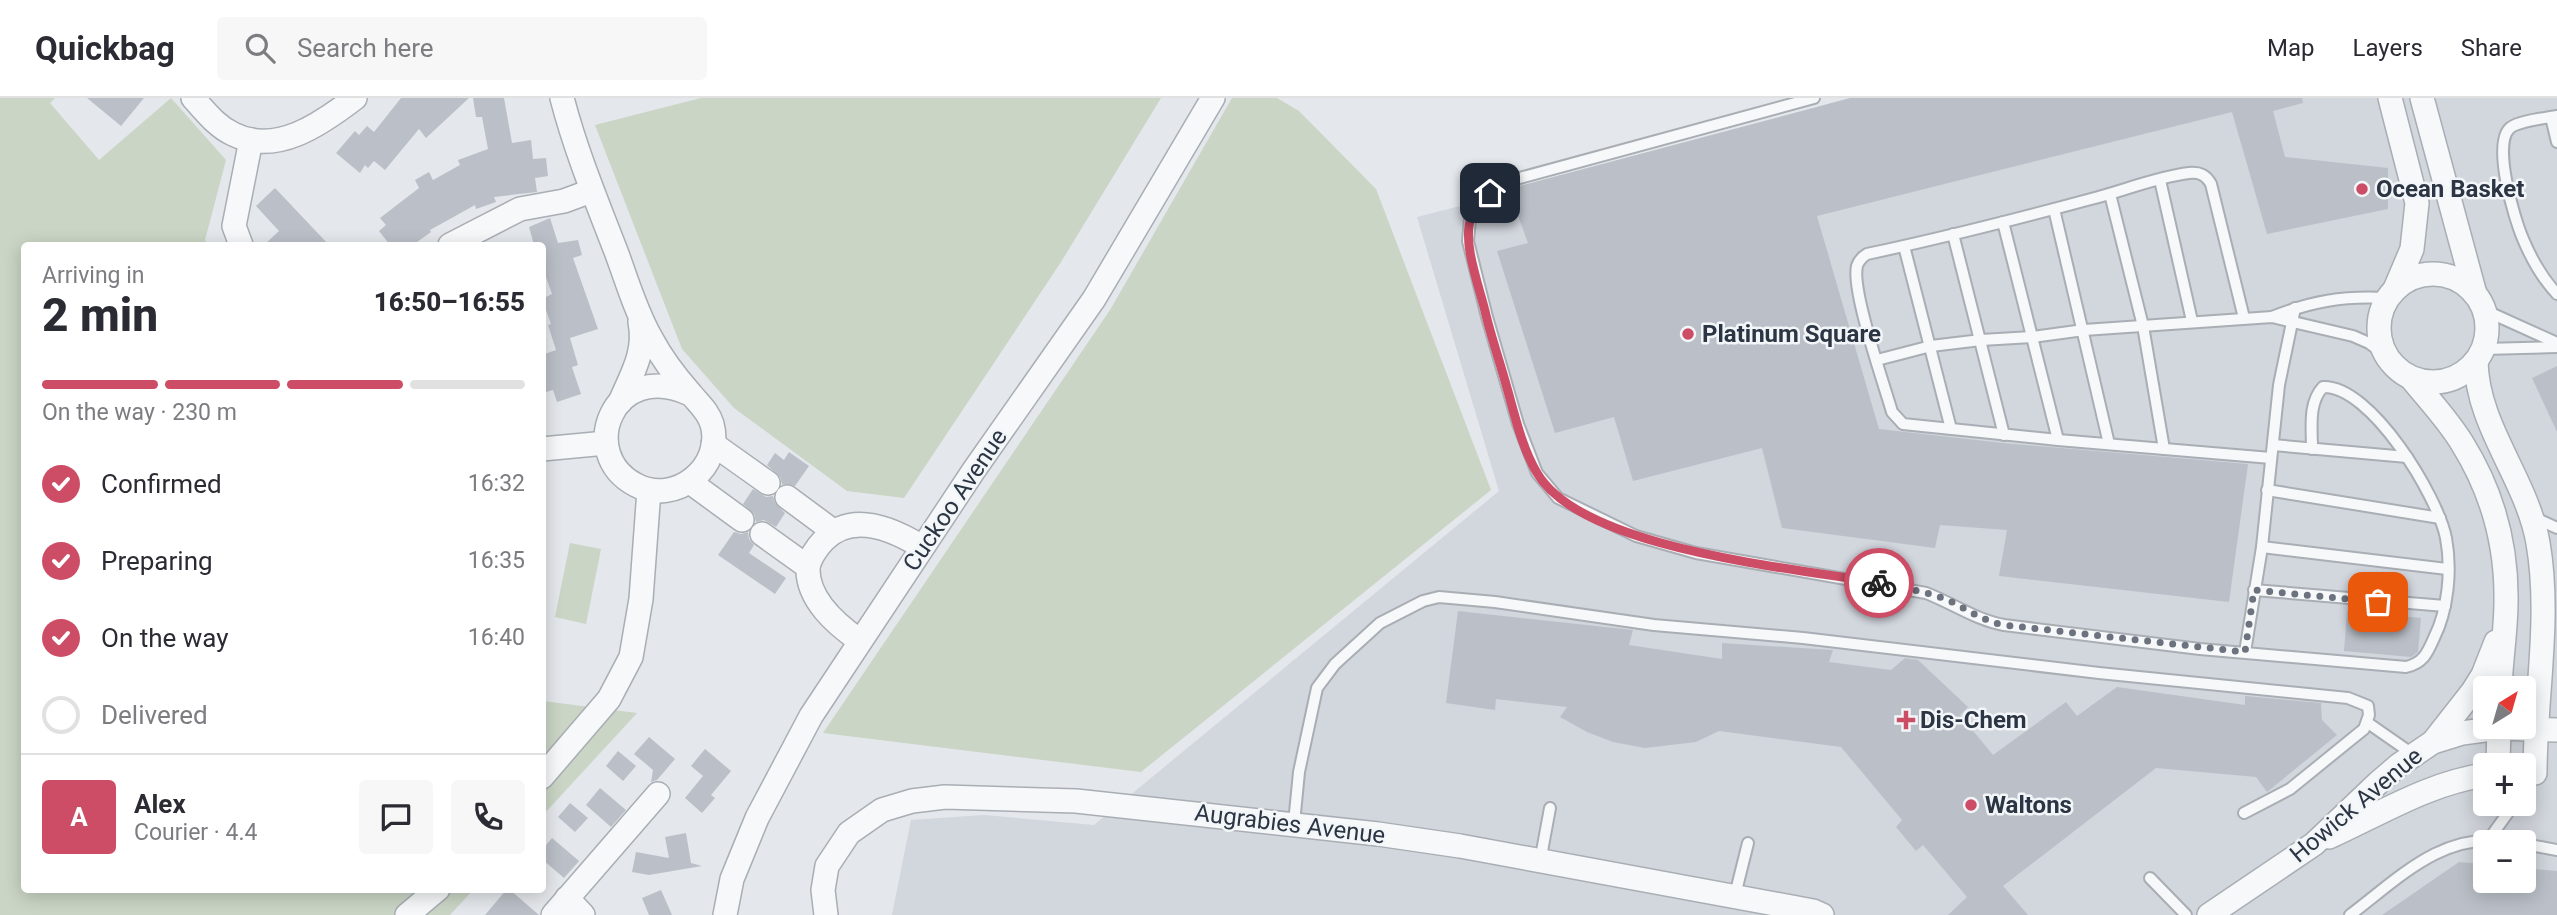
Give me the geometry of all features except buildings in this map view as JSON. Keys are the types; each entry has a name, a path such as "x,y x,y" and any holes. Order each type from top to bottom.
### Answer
{"street":[{"path":"193,98 232,134 251,140 274,141 300,133 322,122 355,98"},
{"path":"562,98 591,191 651,338 690,394 704,407 712,425 713,444 710,459 690,482 676,489 649,490 630,482 610,457 606,443 608,423 640,359 643,338 635,302"},
{"name":"Cuckoo Avenue","path":"725,915 732,879 757,818 811,716 922,547 1094,299 1213,98"},
{"path":"2390,98 2417,203 2412,248 2378,320 2379,338 2385,355 2396,369 2412,379 2429,383 2447,381 2464,374 2480,355"},
{"path":"2422,98 2487,329 2480,355 2478,390 2530,516 2537,540 2542,592 2546,729 2536,773"},
{"path":"240,242 234,226 251,140"},
{"path":"476,240 520,209 564,201 591,191"},
{"path":"2390,293 2410,279 2427,274 2445,275 2462,282 2479,302"},
{"path":"2412,379 2461,441 2489,495 2498,521 2507,603 2501,676"},
{"path":"620,402 629,394 650,385 673,386 690,394"},
{"path":"546,449 606,443"},
{"path":"713,444 768,483"},
{"path":"690,482 742,520"},
{"path":"546,772 609,699 631,657 641,599 649,490"},
{"path":"787,497 833,531"},
{"path":"860,641 836,624 822,607 813,587 808,567 818,546 833,531 852,525 876,525 902,535 922,547"},
{"path":"762,534 808,567"},
{"path":"2542,592 2557,643"},
{"path":"2423,749 2483,675 2507,603"},
{"name":"Howick Avenue","path":"2209,915 2314,844 2378,783 2423,749 2473,731"},
{"path":"2314,844 2432,788 2473,777"},
{"path":"583,915 560,906 658,794"},
{"name":"Augrabies Avenue","path":"826,915 823,890 827,866 839,845 858,825 872,815 912,801 945,797 1076,802 1294,823 1461,846 1735,895 1803,908 1822,915"},
{"path":"407,915 433,893"}],"lane":[{"path":"1814,98 1505,182 1479,204 1470,219 1468,241 1487,317 1518,424 1537,473 1558,498 1636,536 1696,553 1841,576 1926,593 1955,604 1984,621 2004,625 2406,667 2424,660 2438,631 2445,606 2447,569 2446,540 2428,490 2385,428 2345,392 2329,387 2320,390 2313,404 2312,449"},
{"path":"2557,142 2554,117 2514,125 2509,129 2502,150 2510,196 2523,240 2545,279 2557,294"},
{"path":"2244,318 2211,184 2200,173 2160,180 2003,222 1867,254 1862,257 1857,268 1859,293 1877,359 1892,412 1899,421 1912,426 2272,458"},
{"path":"2160,180 2192,321"},
{"path":"2110,194 2143,326 2164,449"},
{"path":"2054,209 2109,444"},
{"path":"2003,222 2058,440"},
{"path":"1953,234 2004,435"},
{"path":"1904,246 1951,429"},
{"path":"2272,317 2310,303 2390,293"},
{"path":"2479,302 2557,345"},
{"path":"2245,652 2263,547 2279,385 2295,308"},
{"path":"1877,359 1931,346 1981,340 2192,321 2272,317 2353,336 2385,355"},
{"path":"2480,355 2557,345"},
{"path":"2273,445 2407,457"},
{"path":"2267,490 2440,518"},
{"path":"2530,516 2557,528"},
{"path":"2263,547 2447,569"},
{"path":"2254,590 2445,606"},
{"path":"1294,823 1299,772 1317,688 1335,664 1380,624 1423,601 1439,597 1463,598 1654,625 1803,638 2099,673 2348,698 2368,706 2370,715 2364,729 2290,789 2244,813"},
{"path":"2368,723 2423,749"},
{"path":"1540,862 1550,808"},
{"path":"2350,915 2430,856 2473,840"},
{"path":"1735,895 1748,843"},
{"path":"2536,846 2557,850"},
{"path":"2150,878 2186,915"}],"shaded area":[{"path":"1886,98 2557,98 2557,915 892,915 911,820 984,815 1094,825 1499,491 1417,217"}],"green space":[{"path":"0,98 55,98 50,103 99,160 171,98 226,160 207,242 21,242 21,893 470,893 450,915 0,915"},
{"path":"701,98 1161,98 1061,262 904,498 847,491 734,408 682,349 595,125"},
{"path":"1232,98 1277,98 1299,111 1376,189 1491,490 1141,772 823,733 1110,310"},
{"path":"570,543 601,549 586,624 555,617"},
{"path":"546,701 637,713 546,812"}],"way so far":[{"path":"1879,583 1926,593 1955,604 1984,621 2025,629 2245,652 2254,590 2378,602"}],"place":[{"name":"Ocean Basket","path":"2362,189"},
{"name":"Platinum Square","path":"1688,334"},
{"name":"Dis-Chem","path":"1906,720"},
{"name":"Waltons","path":"1971,805"}],"route":[{"path":"1490,193 1470,219 1468,241 1518,424 1537,473 1558,498 1636,536 1696,553 1879,583"}]}
